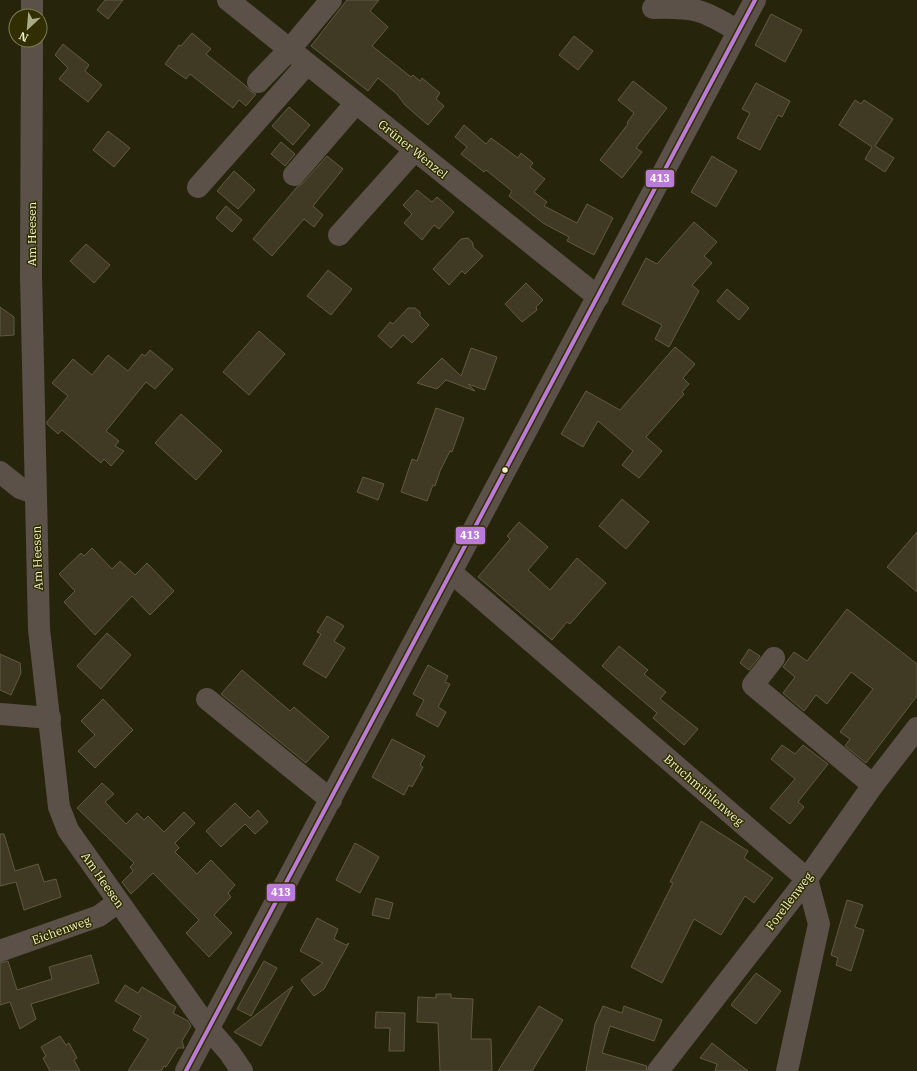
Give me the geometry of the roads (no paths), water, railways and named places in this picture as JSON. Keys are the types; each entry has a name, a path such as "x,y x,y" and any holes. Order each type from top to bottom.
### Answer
{"street":[{"name":"Grüner Wenzel","path":"228,0 598,297"},
{"path":"258,82 290,49 331,0"},
{"path":"186,1071 452,573 755,0"},
{"path":"653,8 682,7 698,10 714,16 738,31"},
{"name":"Am Heesen","path":"32,48 31,276 39,630 59,807 62,818 68,830 208,1028 229,1052 242,1071"},
{"path":"198,187 307,64"},
{"path":"294,175 356,103"},
{"path":"339,235 414,150"},
{"path":"0,472 20,488 35,493"},
{"name":"Bruchmühlenweg","path":"452,573 806,879"},
{"path":"774,658 753,685 873,785"},
{"path":"208,698 330,800"},
{"path":"0,714 50,718"},
{"name":"Forellenweg","path":"658,1071 806,879 873,785 917,728"},
{"path":"787,1071 819,924 806,879"},
{"name":"Eichenweg","path":"0,951 99,916 118,902"}]}
